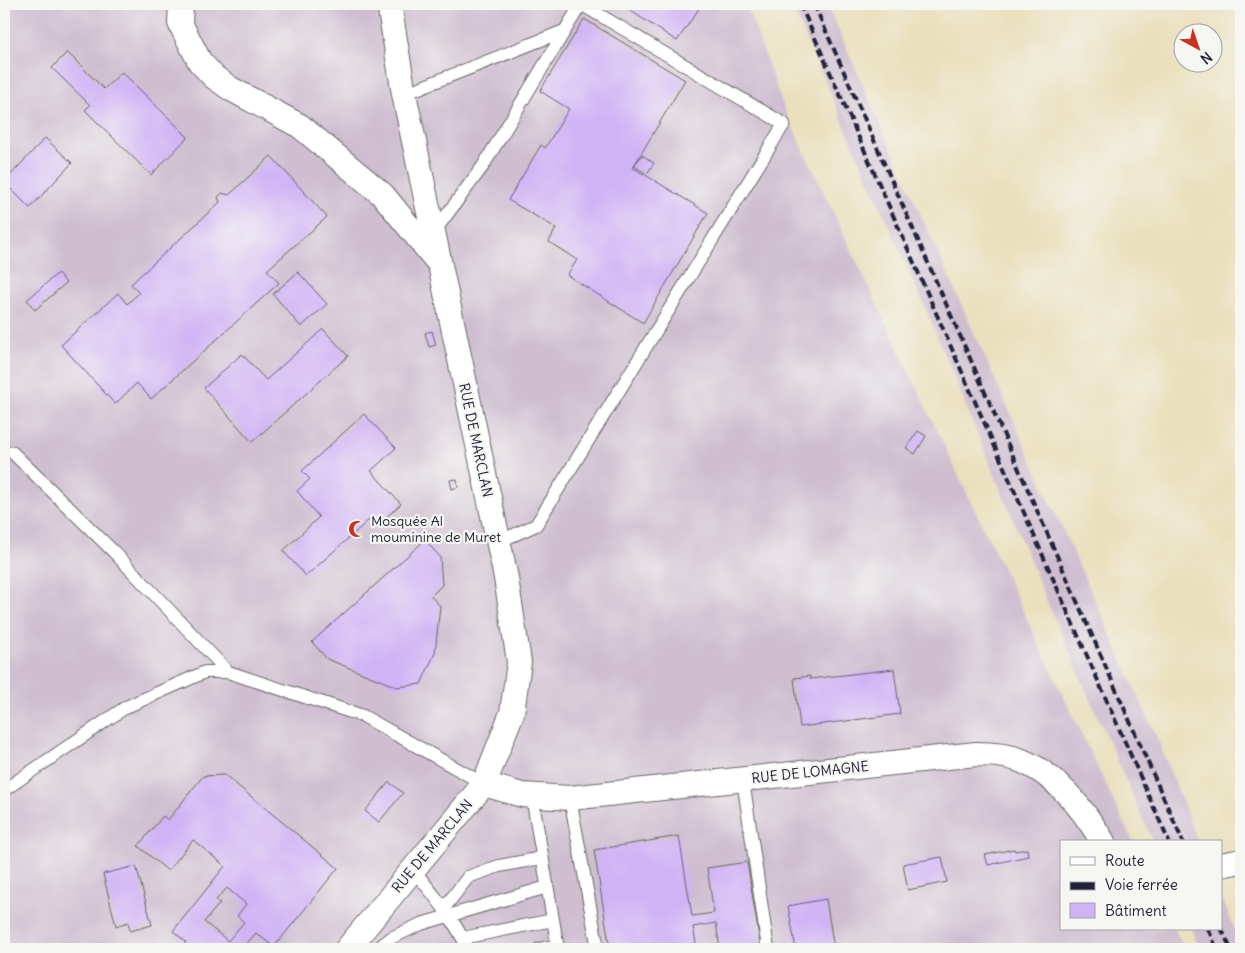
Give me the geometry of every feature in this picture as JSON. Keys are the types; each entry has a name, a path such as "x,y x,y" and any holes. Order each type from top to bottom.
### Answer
{"street":[{"name":"RUE DE MARCLAN","path":"181,4 180,23 200,62 214,77 231,89 300,126 383,195 439,264"},
{"name":"RUE DE MARCLAN","path":"347,949 484,784 512,713 520,662 498,542 404,94 389,4"},
{"name":"RUE DE LOMAGNE","path":"484,784 522,795 570,798 976,754 1008,757 1022,761 1040,770 1084,811 1102,840"},
{"path":"1222,865 1241,860"}],"lane":[{"path":"433,233 483,166 581,4 784,124 536,525 498,542"},
{"path":"404,94 564,31"},
{"path":"12,452 114,552 228,672"},
{"path":"4,790 126,707 205,672 228,672 363,716 484,784"},
{"path":"743,780 768,949"},
{"path":"532,796 557,947 539,949"},
{"path":"570,798 598,949"},
{"path":"447,911 468,877 499,866 542,858"},
{"path":"413,869 447,911 465,943 553,920"},
{"path":"377,949 391,938 447,911 547,887"}],"shaded area":[{"path":"4,4 746,4 786,113 1132,840 1060,840 1060,930 1175,930 1184,949 4,949"},
{"path":"791,4 827,4 1158,740 1197,840 1152,840 1046,599 929,317"},
{"path":"1222,899 1241,944 1241,949 1200,949 1191,930 1222,930"}],"building":[{"path":"620,4 702,4 677,41"},
{"path":"584,19 685,80 632,169 637,170 708,213 643,323 567,275 577,260 549,242 556,228 508,200 541,145 545,148 569,109 540,91"},
{"path":"67,52 104,89 122,72 188,137 151,175 85,110 90,105 52,68"},
{"path":"45,138 72,163 30,208 4,182"},
{"path":"642,155 654,163 647,174 634,166"},
{"path":"271,156 327,217 267,270 279,283 151,399 137,383 115,404 61,345 118,293 127,304 139,293 131,284 220,202 218,197 222,193 229,195"},
{"path":"298,272 327,304 301,327 273,294"},
{"path":"58,273 66,283 35,310 27,300"},
{"path":"323,329 348,356 252,442 204,388 242,354 266,380"},
{"path":"432,331 436,345 429,347 425,333"},
{"path":"364,414 396,448 371,471 401,504 375,527 369,520 306,576 283,551 319,517 297,491 310,479 302,471"},
{"path":"918,431 926,436 915,454 906,448"},
{"path":"457,479 458,487 452,489 450,480"},
{"path":"425,540 440,557 442,585 431,596 440,606 435,653 421,684 397,687 327,659 312,642"},
{"path":"894,669 900,714 800,727 794,678 810,676 810,679"},
{"path":"225,775 338,868 274,947 256,933 242,949 187,949 183,946 186,942 173,931 225,866 193,840 168,871 138,846 163,816 168,820 203,776","holes":["227,888 246,904 237,916 244,922 228,941 204,922 220,903 216,900"]},
{"path":"389,782 403,793 379,822 365,811"},
{"path":"679,836 692,916 714,913 707,868 747,862 761,949 720,949 716,923 693,927 697,949 610,949 594,850"},
{"path":"1014,849 1015,851 1027,849 1028,856 988,865 985,855"},
{"path":"942,857 947,882 908,890 903,864"},
{"path":"136,866 152,925 130,931 128,922 116,926 103,874"},
{"path":"826,899 834,949 796,949 788,906"}],"railway":[{"path":"800,4 1168,840"},
{"path":"814,4 1182,840"},
{"path":"1208,930 1217,949"},
{"path":"1222,930 1231,949"}],"place":[{"name":"Mosquée Al mouminine de Muret","path":"357,529"}]}
